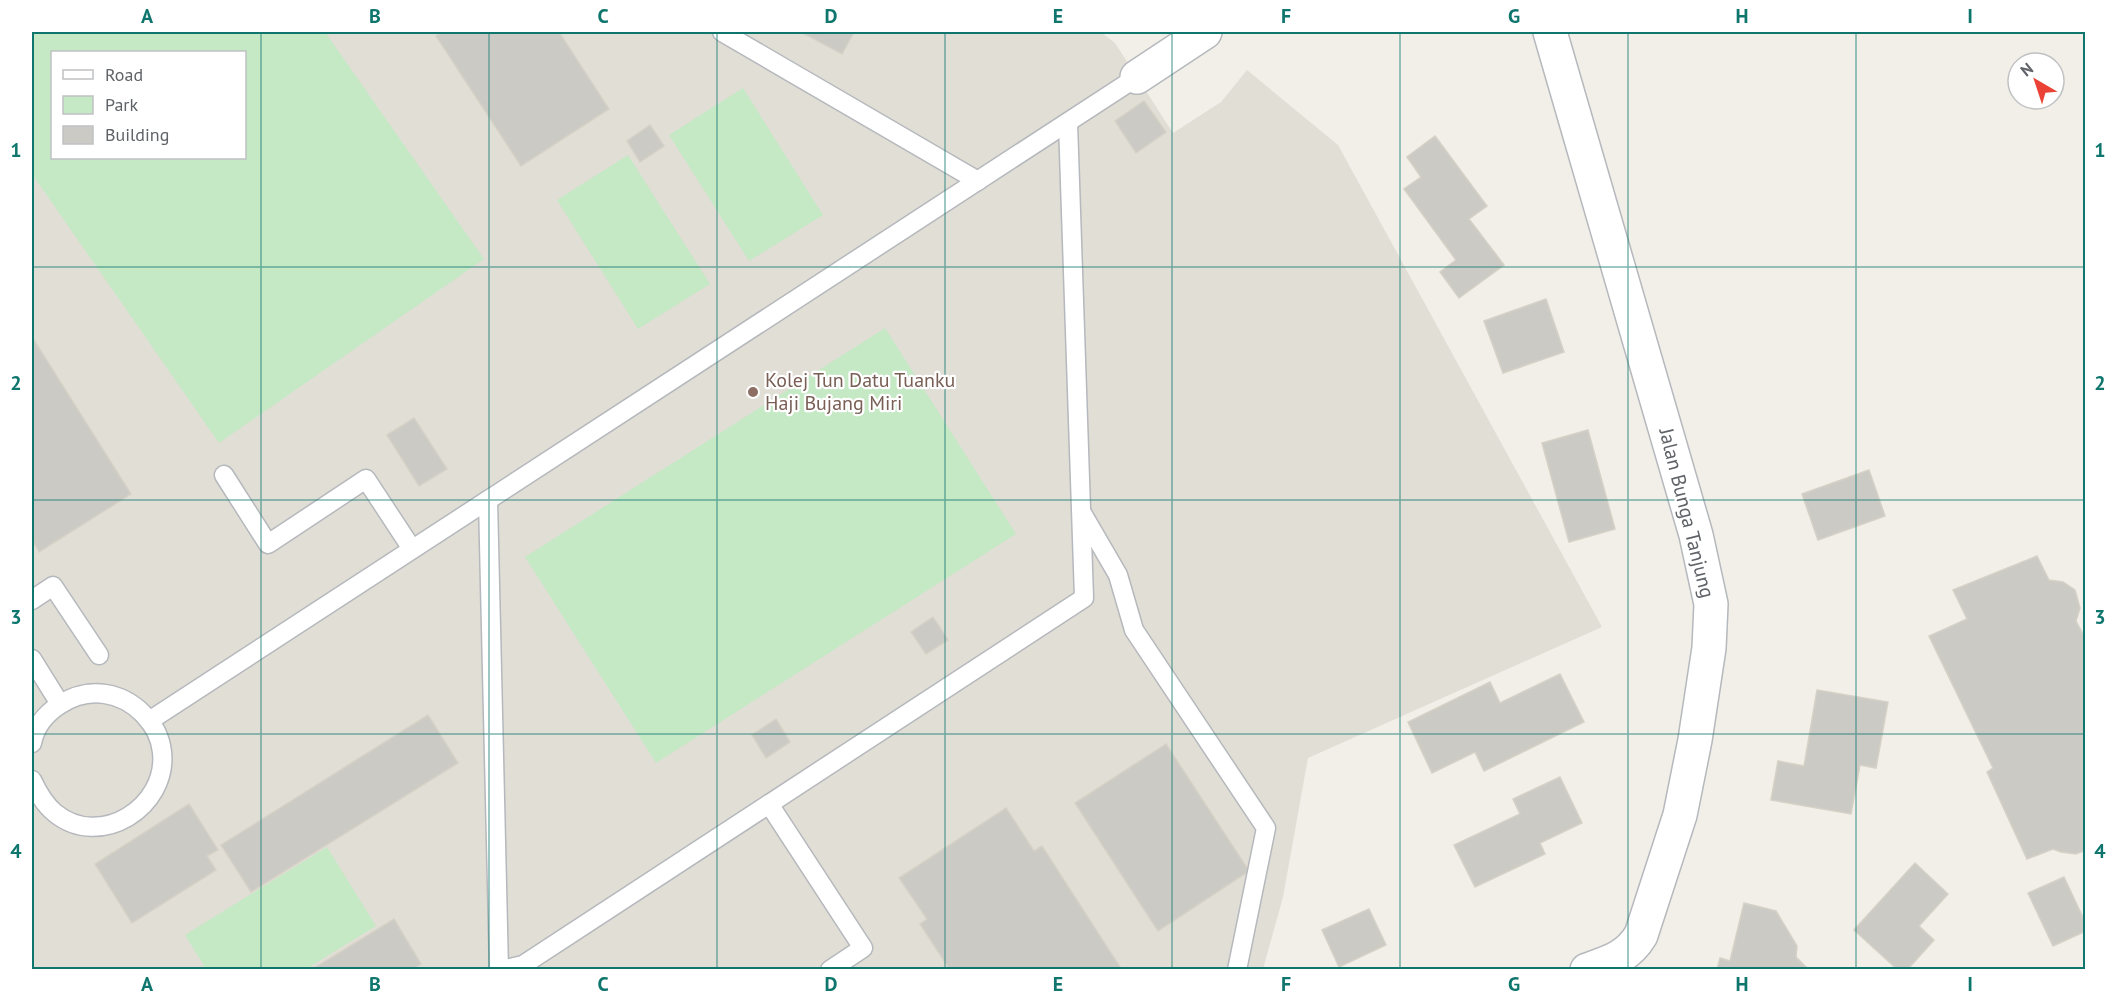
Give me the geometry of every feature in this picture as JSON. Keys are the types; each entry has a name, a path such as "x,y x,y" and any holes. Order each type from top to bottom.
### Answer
{"street":[{"path":"1137,77 1205,32"},
{"name":"Jalan Bunga Tanjung","path":"1550,32 1696,535 1711,604 1709,648 1695,740 1680,815 1641,935 1627,963 1587,969"}],"lane":[{"path":"722,32 978,181"},
{"path":"149,721 1137,77"},
{"path":"488,500 500,969 523,965 1084,598 1068,123"},
{"path":"224,475 268,544 366,479 412,549"},
{"path":"1081,510 1118,575 1134,630 1266,828 1237,969"},
{"path":"32,600 53,586 99,656"},
{"path":"32,658 60,704"},
{"path":"32,742 33,735 45,717 60,704 82,694 104,693 125,700 143,713 156,730 162,752 161,774 153,794 138,811 119,822 98,827 76,824 56,814 41,799 32,780"},
{"path":"769,804 863,948 830,969"}],"shaded area":[{"name":"Kolej Tun Datu Tuanku Haji Bujang Miri","path":"32,32 1101,32 1115,43 1173,133 1221,102 1247,70 1338,145 1602,627 1308,758 1283,897 1263,969 32,969"}],"green space":[{"path":"32,32 325,32 484,259 219,443 32,174"},
{"path":"743,88 823,215 749,261 669,135"},
{"path":"628,155 710,284 638,329 557,200"},
{"path":"885,328 1016,534 656,763 525,557"},
{"path":"327,847 376,926 306,969 206,969 185,935"}],"building":[{"path":"443,32 559,32 609,109 521,166 436,36"},
{"path":"801,32 854,32 842,54"},
{"path":"1144,101 1166,132 1136,153 1115,121"},
{"path":"650,125 664,146 640,162 627,141"},
{"path":"1435,136 1487,206 1469,219 1504,265 1459,298 1440,272 1456,260 1404,189 1421,177 1407,157"},
{"path":"1546,299 1564,352 1503,373 1484,321"},
{"path":"32,337 131,494 39,552 32,539"},
{"path":"414,418 447,469 419,486 387,435"},
{"path":"1588,430 1615,529 1569,542 1542,443"},
{"path":"1869,470 1885,516 1818,540 1802,494"},
{"path":"2037,556 2049,580 2063,582 2075,590 2080,608 2076,621 2083,634 2086,632 2086,850 2076,854 2053,849 2027,859 1987,772 1993,768 1929,636 1967,619 1953,590"},
{"path":"933,617 948,640 926,654 911,632"},
{"path":"1560,674 1584,722 1484,771 1475,752 1432,773 1408,722 1490,682 1500,703"},
{"path":"1817,690 1888,702 1876,768 1860,765 1851,814 1771,800 1778,761 1804,766"},
{"path":"428,715 458,763 251,892 221,845"},
{"path":"776,719 790,742 766,758 752,735"},
{"path":"1166,744 1249,871 1158,931 1075,803"},
{"path":"1560,777 1582,823 1540,843 1545,854 1475,887 1454,845 1520,814 1513,799"},
{"path":"189,804 218,850 207,856 216,870 132,923 95,864"},
{"path":"1006,808 1034,851 1042,846 1122,970 950,970 920,924 927,919 899,878"},
{"path":"1915,863 1948,894 1919,926 1934,940 1907,970 1898,970 1854,930"},
{"path":"2064,877 2086,924 2086,931 2053,946 2028,893"},
{"path":"1744,903 1776,911 1797,946 1796,957 1809,970 1717,970 1720,958 1730,961"},
{"path":"1369,909 1386,945 1339,967 1322,930"},
{"path":"394,919 421,964 412,970 311,970"}],"place":[{"name":"Kolej Tun Datu Tuanku Haji Bujang Miri","path":"753,392"}]}
